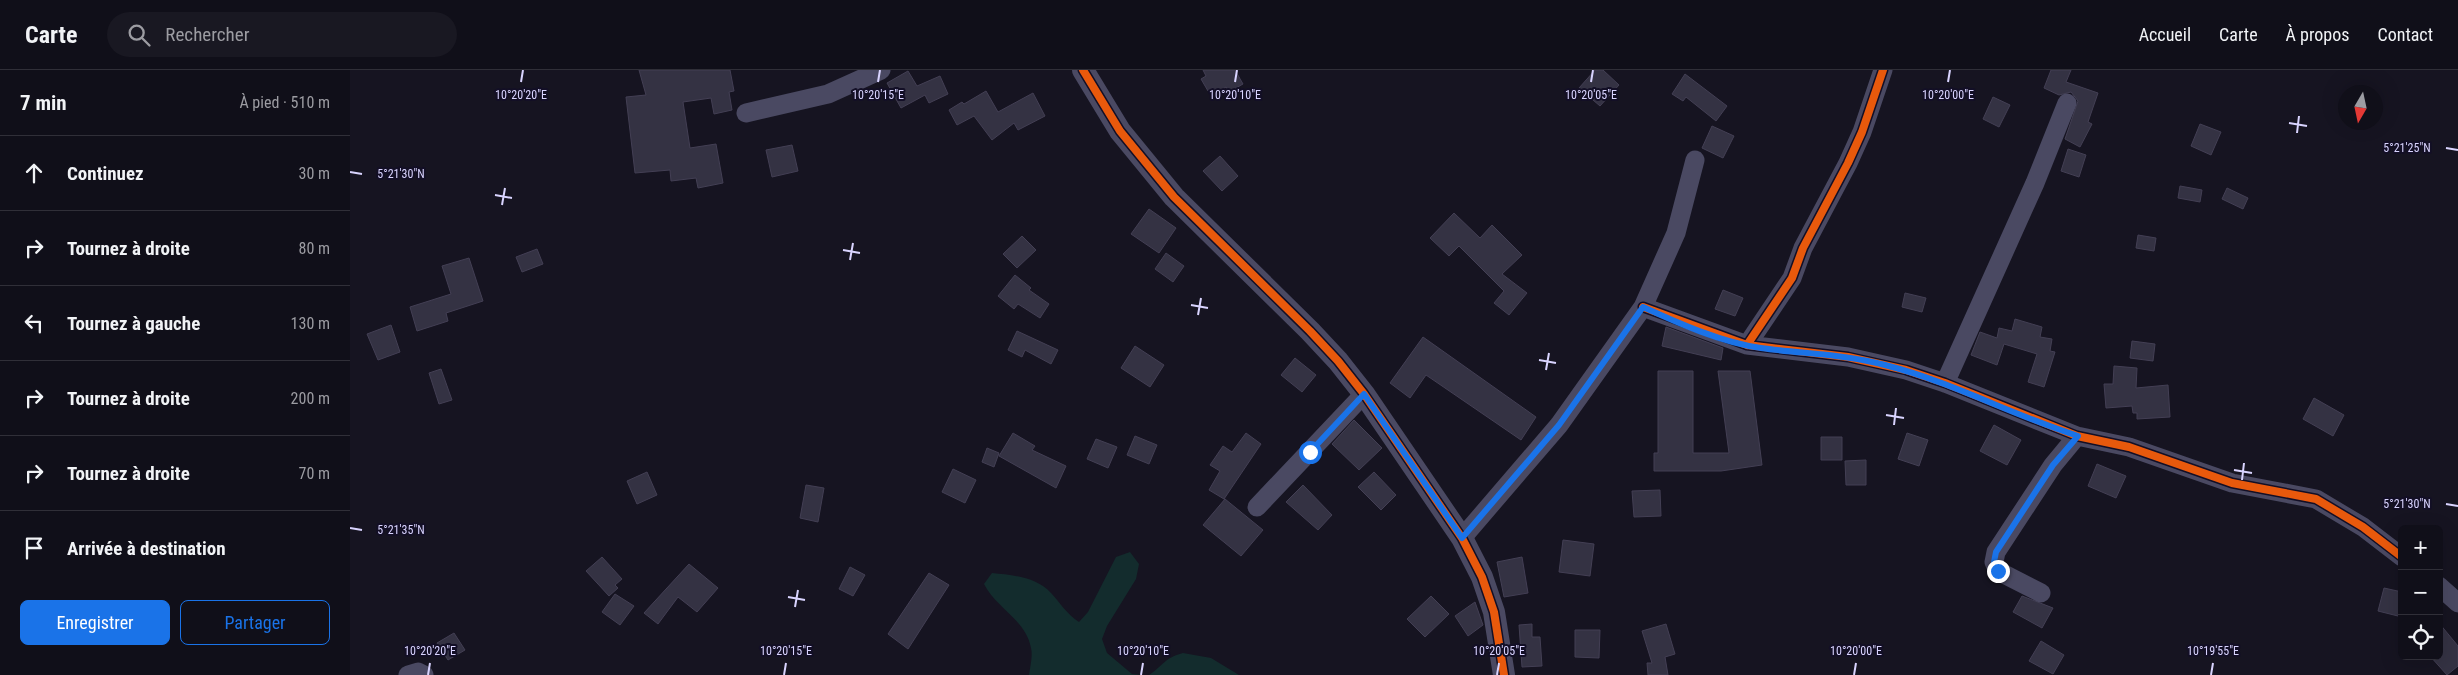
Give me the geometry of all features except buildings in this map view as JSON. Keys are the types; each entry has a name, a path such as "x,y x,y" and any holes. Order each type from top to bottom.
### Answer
{"street":[{"path":"746,112 828,94 881,70"},
{"path":"1083,70 1120,131 1174,197 1310,331 1338,361 1364,394 1462,538 1482,577 1494,612 1504,675"},
{"path":"1748,346 1792,278 1803,248 1848,163 1862,132 1883,70"},
{"path":"1945,383 2035,183 2067,103"},
{"path":"1462,538 1559,425 1643,307 1676,233 1696,160"},
{"path":"1643,307 1748,346 1848,357 1883,364 1945,383 2053,428 2078,436 2129,447 2232,483 2316,498 2363,527 2398,554"},
{"path":"1257,507 1364,394"},
{"path":"2040,593 1998,571 1994,562 1996,552 2053,465 2078,436"},
{"path":"2443,590 2458,603"},
{"path":"408,675 418,672 424,675"}],"green space":[{"path":"1130,552 1139,564 1136,579 1107,626 1102,639 1107,653 1132,674 1141,675 1029,675 1032,654 1028,638 1017,622 984,584 992,573 1024,578 1039,583 1079,622 1088,612 1116,557"},
{"path":"1183,653 1211,658 1239,675 1149,675 1168,660"}],"cycle path":[{"path":"1083,70 1120,131 1174,197 1310,331 1338,361 1364,394 1462,538 1482,577 1494,612 1504,675"},
{"path":"1747,345 1792,278 1803,248 1848,163 1862,132 1883,70"},
{"path":"1643,307 1747,345 1848,357 1906,370 1945,383 2077,436 2129,447 2232,483 2316,499 2363,527 2398,554"}],"route":[{"path":"1310,452 1364,394 1462,538 1559,425 1601,369 1643,307 1686,325 1748,346 1848,357 1906,370 1945,383 2053,428 2078,436 2053,465 1996,552 1994,562 1998,571"}]}
